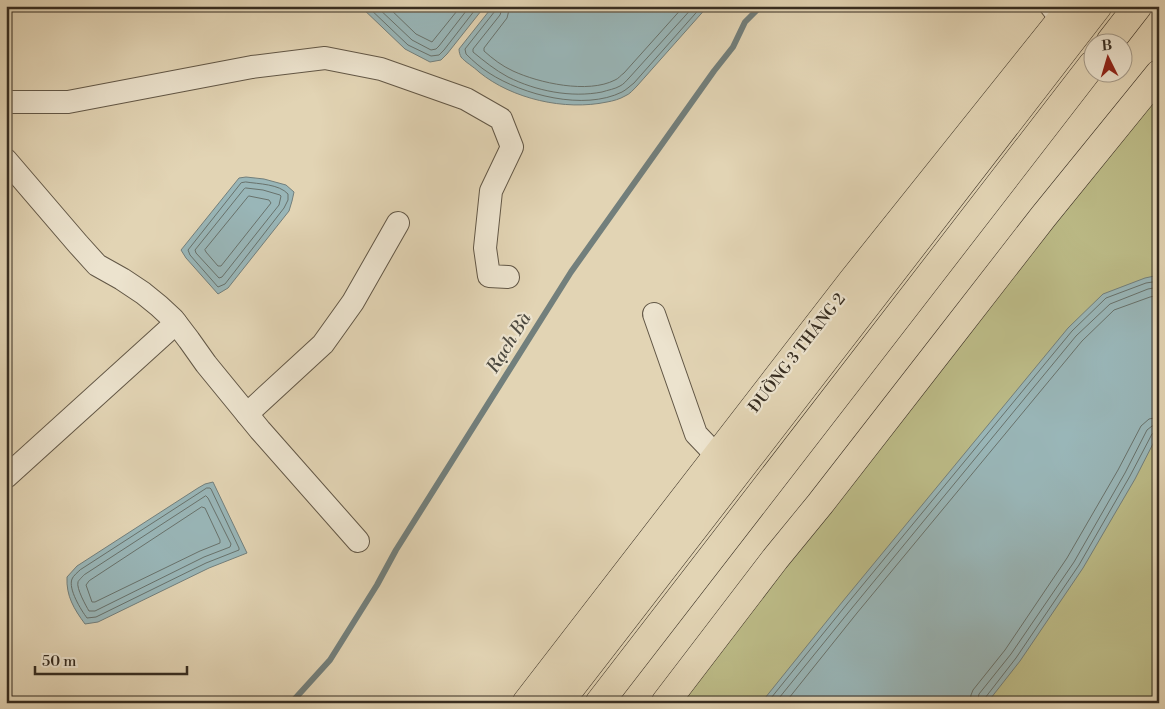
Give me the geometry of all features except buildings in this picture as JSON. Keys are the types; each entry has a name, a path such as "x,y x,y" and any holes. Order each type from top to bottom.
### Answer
{"main road":[{"name":"ĐƯỜNG 3 THÁNG 2","path":"559,703 1098,6"},
{"path":"1118,32 1138,6"},
{"name":"ĐƯỜNG 3 THÁNG 2","path":"526,703 1058,12"},
{"path":"665,703 775,559 1043,217 1159,74"},
{"path":"599,703 1082,78"}],"street":[{"path":"6,102 68,102 252,67 325,58 382,69 466,98 501,120 512,147 491,191 485,248 489,276 508,277"},
{"path":"6,160 97,264 143,293 176,323 206,364 260,430 358,541"},
{"path":"247,414 323,344 353,302 398,223"},
{"path":"654,314 696,434 717,456"},
{"path":"6,477 176,323"}],"shaded area":[{"path":"1159,86 1159,703 680,703"}],"water":[{"path":"360,6 485,6 447,54 441,60 430,62 405,49"},
{"path":"493,6 708,6 628,94 609,102 574,105 557,104 523,96 492,81 461,57 459,49"},
{"path":"239,178 264,179 286,185 294,192 292,201 289,211 228,288 218,294 181,250"},
{"path":"1159,275 1159,432 1135,479 1083,568 1020,661 987,703 761,703 1068,328 1103,294 1145,278"},
{"path":"213,482 247,553 209,568 98,622 85,624 72,602 68,590 67,577 77,566 198,488"}],"waterway":[{"name":"Rạch Bà","path":"291,703 330,660 377,585 396,550 571,272 733,47 745,22 761,6"}]}
